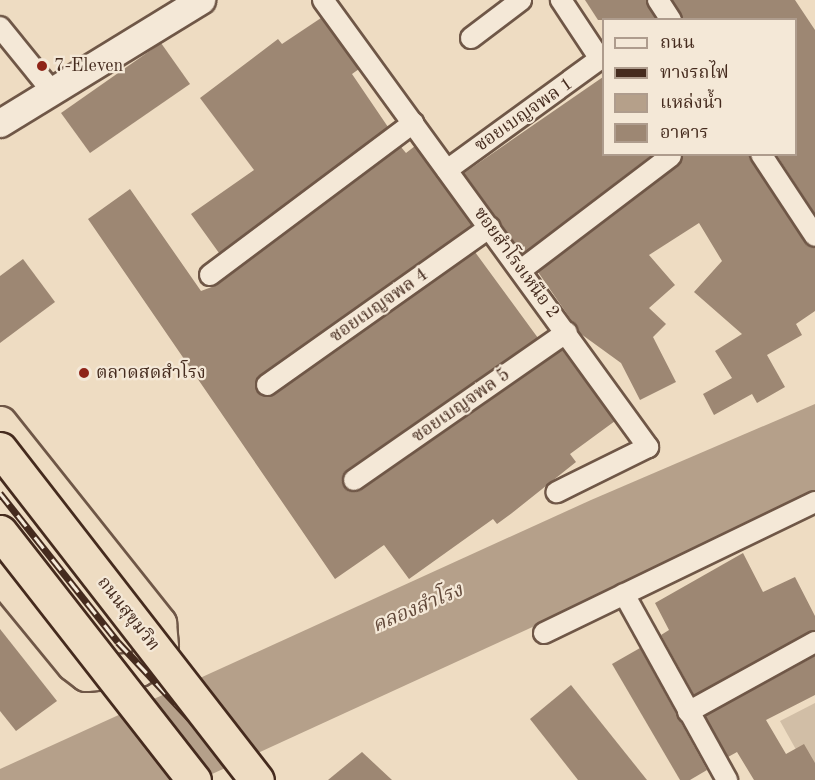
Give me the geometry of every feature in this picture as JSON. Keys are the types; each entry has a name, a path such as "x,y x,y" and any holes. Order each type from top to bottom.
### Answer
{"highway":[{"path":"0,423 159,623 161,647 139,669 86,674 74,664 0,575"},
{"name":"ถนนสุขุมวิท","path":"0,448 257,780"},
{"path":"0,532 195,780"}],"main road":[{"path":"0,123 194,2"}],"street":[{"name":"ซอยสำโรงเหนือ 2","path":"322,0 567,332 648,447 557,492"},
{"path":"471,38 521,0"},
{"name":"ซอยเบญจพล 1","path":"447,170 600,59 561,0"},
{"path":"658,0 670,18"},
{"path":"0,27 51,90"},
{"path":"210,275 413,123"},
{"path":"521,270 671,156"},
{"path":"762,156 815,236"},
{"name":"ซอยเบญจพล 4","path":"267,385 490,227"},
{"name":"ซอยเบญจพล 5","path":"354,480 567,332"},
{"path":"544,633 815,502"},
{"path":"624,594 727,780"},
{"path":"688,712 815,642"}],"shaded area":[{"path":"815,703 815,780 813,780 780,721"}],"water":[{"name":"คลองสำโรง","path":"815,404 815,496 768,519 199,780 0,780 0,769 591,500"}],"building":[{"path":"585,0 646,0 655,18 602,18 598,20"},
{"path":"672,0 795,0 815,30 815,214 777,156 797,156 797,18 682,18"},
{"path":"321,18 359,69 352,74 388,127 219,253 191,214 254,170 200,98 278,39 282,44"},
{"path":"161,43 190,84 90,153 61,113"},
{"path":"602,78 602,156 650,156 525,252 521,251 464,173"},
{"path":"415,146 472,225 260,375 255,386 258,392 268,397 274,395 475,252 538,338 347,470 342,480 345,487 354,492 361,490 562,350 615,421 570,454 576,462 512,513 497,524 493,519 409,579 384,545 335,579 88,219 130,189 201,291 217,285 401,147 406,153"},
{"path":"682,156 750,156 805,243 815,248 815,311 796,324 802,335 767,355 785,387 757,403 752,394 714,415 703,394 732,378 715,351 742,334 694,292 722,261 699,223 649,255 675,285 649,308 666,324 653,337 676,382 640,400 621,363 581,334 538,272 678,166"},
{"path":"23,259 55,302 0,343 0,276"},
{"path":"743,553 763,592 795,577 815,616 815,630 694,695 661,635 669,630 655,603"},
{"path":"0,629 57,701 16,731 0,711"},
{"path":"640,648 707,770 690,780 680,780 612,664"},
{"path":"815,656 815,695 766,720 786,754 804,744 815,763 815,780 754,780 737,752 728,757 705,716"},
{"path":"571,685 647,780 578,780 530,719"},
{"path":"362,752 392,780 328,780"}],"railway":[{"path":"0,493 118,642 247,780"},
{"path":"0,523 113,674 186,780"}],"place":[{"name":"7-Eleven","path":"42,66"},
{"name":"ตลาดสดสำโรง","path":"84,373"}]}
